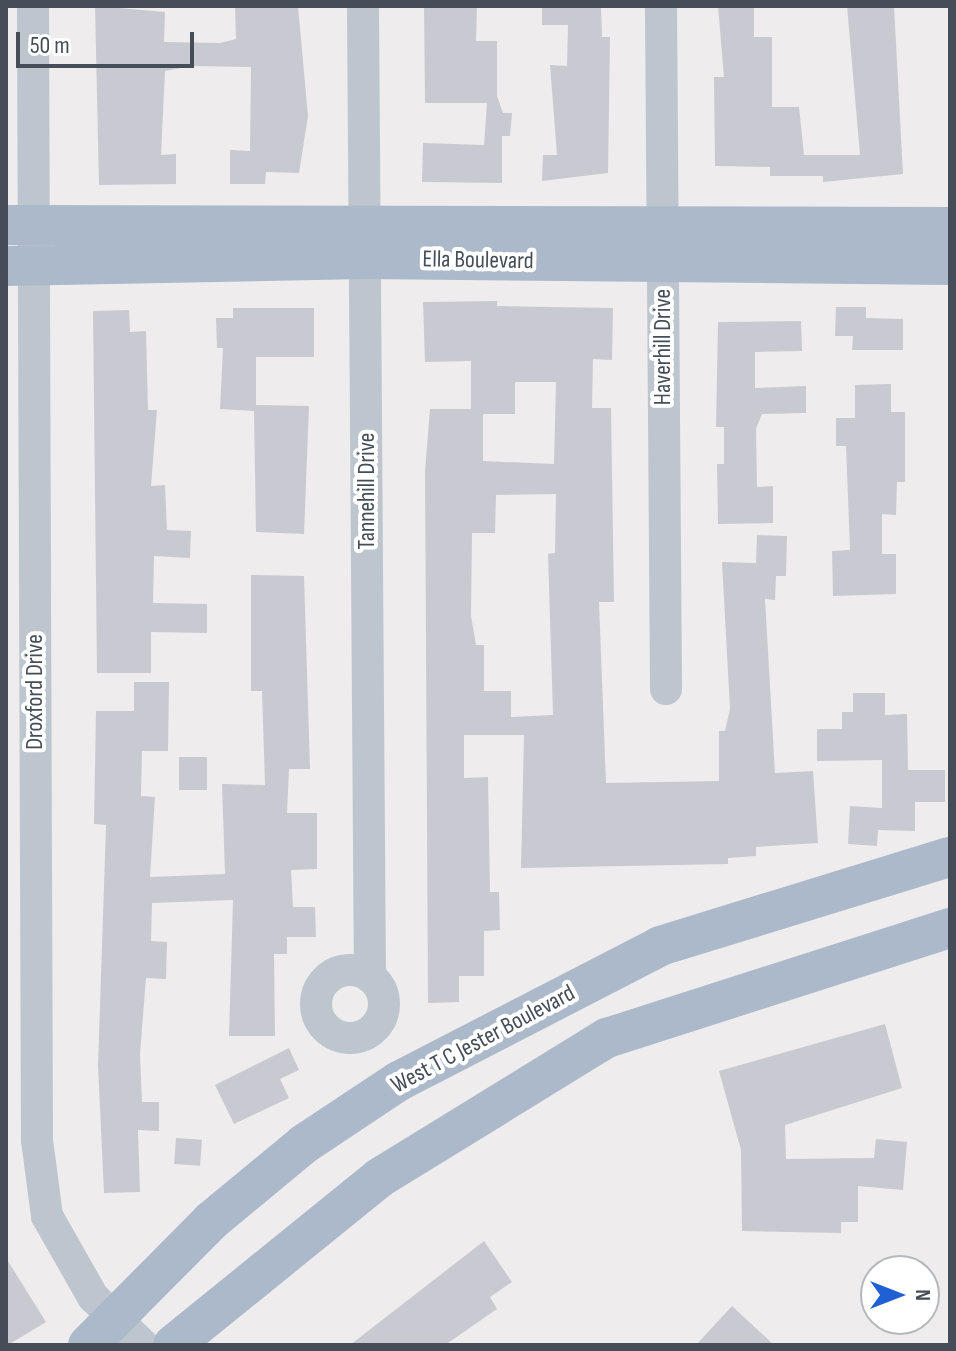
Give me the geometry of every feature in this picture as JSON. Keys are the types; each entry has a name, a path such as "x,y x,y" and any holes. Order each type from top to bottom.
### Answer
{"main road":[{"name":"Ella Boulevard","path":"20,225 365,242 663,245 950,265"},
{"name":"Ella Boulevard","path":"663,245 950,227"},
{"name":"Ella Boulevard","path":"20,265 365,242"},
{"name":"West T C Jester Boulevard","path":"88,1345 114,1316 304,1144 399,1081 660,946 950,857"},
{"path":"173,1345 379,1178 505,1096 607,1038 950,928"},
{"path":"483,1038 505,1096"}],"street":[{"name":"Droxford Drive","path":"33,6 20,265 37,1140 47,1216 93,1297 143,1345"},
{"name":"Tannehill Drive","path":"363,6 370,977"},
{"name":"Haverhill Drive","path":"661,6 666,689"}],"building":[{"path":"95,6 165,12 164,42 220,43 236,39 235,6 298,6 308,116 299,173 266,172 265,184 230,184 230,150 250,151 251,67 192,66 165,71 161,155 176,154 176,184 99,185"},
{"path":"424,6 477,6 476,41 497,41 497,96 503,113 512,113 510,136 502,136 502,183 422,182 423,143 484,145 487,103 425,103"},
{"path":"542,6 601,6 602,37 610,37 608,173 542,181 543,155 557,155 550,65 567,66 568,25 542,25"},
{"path":"718,6 754,6 754,37 772,37 772,107 799,107 804,155 860,155 847,6 894,6 903,174 823,182 823,176 770,176 770,167 715,166 714,77 724,77"},
{"path":"497,301 497,306 613,308 612,360 593,359 592,408 611,408 614,602 599,602 606,783 719,781 719,731 725,731 730,709 722,562 756,563 757,535 787,536 786,576 776,576 775,600 765,599 775,773 813,771 818,843 756,847 756,856 728,858 728,864 521,868 524,735 464,735 464,778 488,777 490,892 499,892 500,930 484,931 484,976 459,976 459,1002 428,1003 425,471 430,409 471,409 471,361 425,362 423,302","holes":["515,382 556,382 554,464 483,461 483,414 515,414","556,494 555,553 548,554 553,715 511,717 511,691 484,691 484,645 476,645 471,616 472,533 495,533 496,495"]},
{"path":"836,307 866,307 866,318 903,319 903,350 852,350 853,336 835,336"},
{"path":"233,308 314,308 314,357 256,357 256,405 309,406 304,534 256,532 254,411 220,409 223,348 217,348 216,318 233,318"},
{"path":"129,310 130,332 146,331 148,410 157,410 151,486 165,485 167,530 191,531 190,558 154,556 153,603 207,604 207,633 151,632 151,673 97,673 93,311"},
{"path":"801,321 802,351 755,352 755,388 806,386 806,413 762,414 756,429 757,487 773,486 773,523 718,524 717,464 724,464 724,427 716,427 718,322"},
{"path":"891,384 891,412 905,412 905,482 897,482 896,515 882,514 882,554 896,554 896,594 833,596 832,551 850,550 846,446 836,446 836,418 855,418 855,385"},
{"path":"251,575 304,576 310,769 289,769 287,813 317,813 317,869 291,870 293,907 315,907 316,937 287,937 287,954 274,954 275,1036 229,1036 233,900 152,903 151,941 167,942 166,979 146,978 140,1054 142,1102 159,1102 159,1131 138,1130 140,1192 104,1193 98,1066 106,825 94,824 96,711 134,711 134,682 169,682 168,751 142,751 141,796 155,797 150,877 225,874 222,784 265,785 262,691 251,691"},
{"path":"853,693 885,693 885,715 907,714 908,770 945,770 945,802 915,802 915,831 878,830 877,846 848,844 850,806 882,808 882,760 817,761 817,729 842,729 842,712 853,712"},
{"path":"179,757 207,757 207,790 179,790"},
{"path":"885,1024 902,1088 785,1125 786,1159 874,1158 876,1139 907,1142 903,1190 858,1186 858,1222 841,1222 841,1233 742,1231 741,1150 719,1071"},
{"path":"289,1048 299,1070 280,1079 289,1098 234,1124 215,1085"},
{"path":"176,1138 202,1140 200,1166 174,1164"},
{"path":"484,1241 512,1282 490,1297 497,1309 445,1345 350,1345"},
{"path":"6,1258 46,1322 8,1345 6,1345"},
{"path":"732,1306 774,1345 696,1345"}]}
